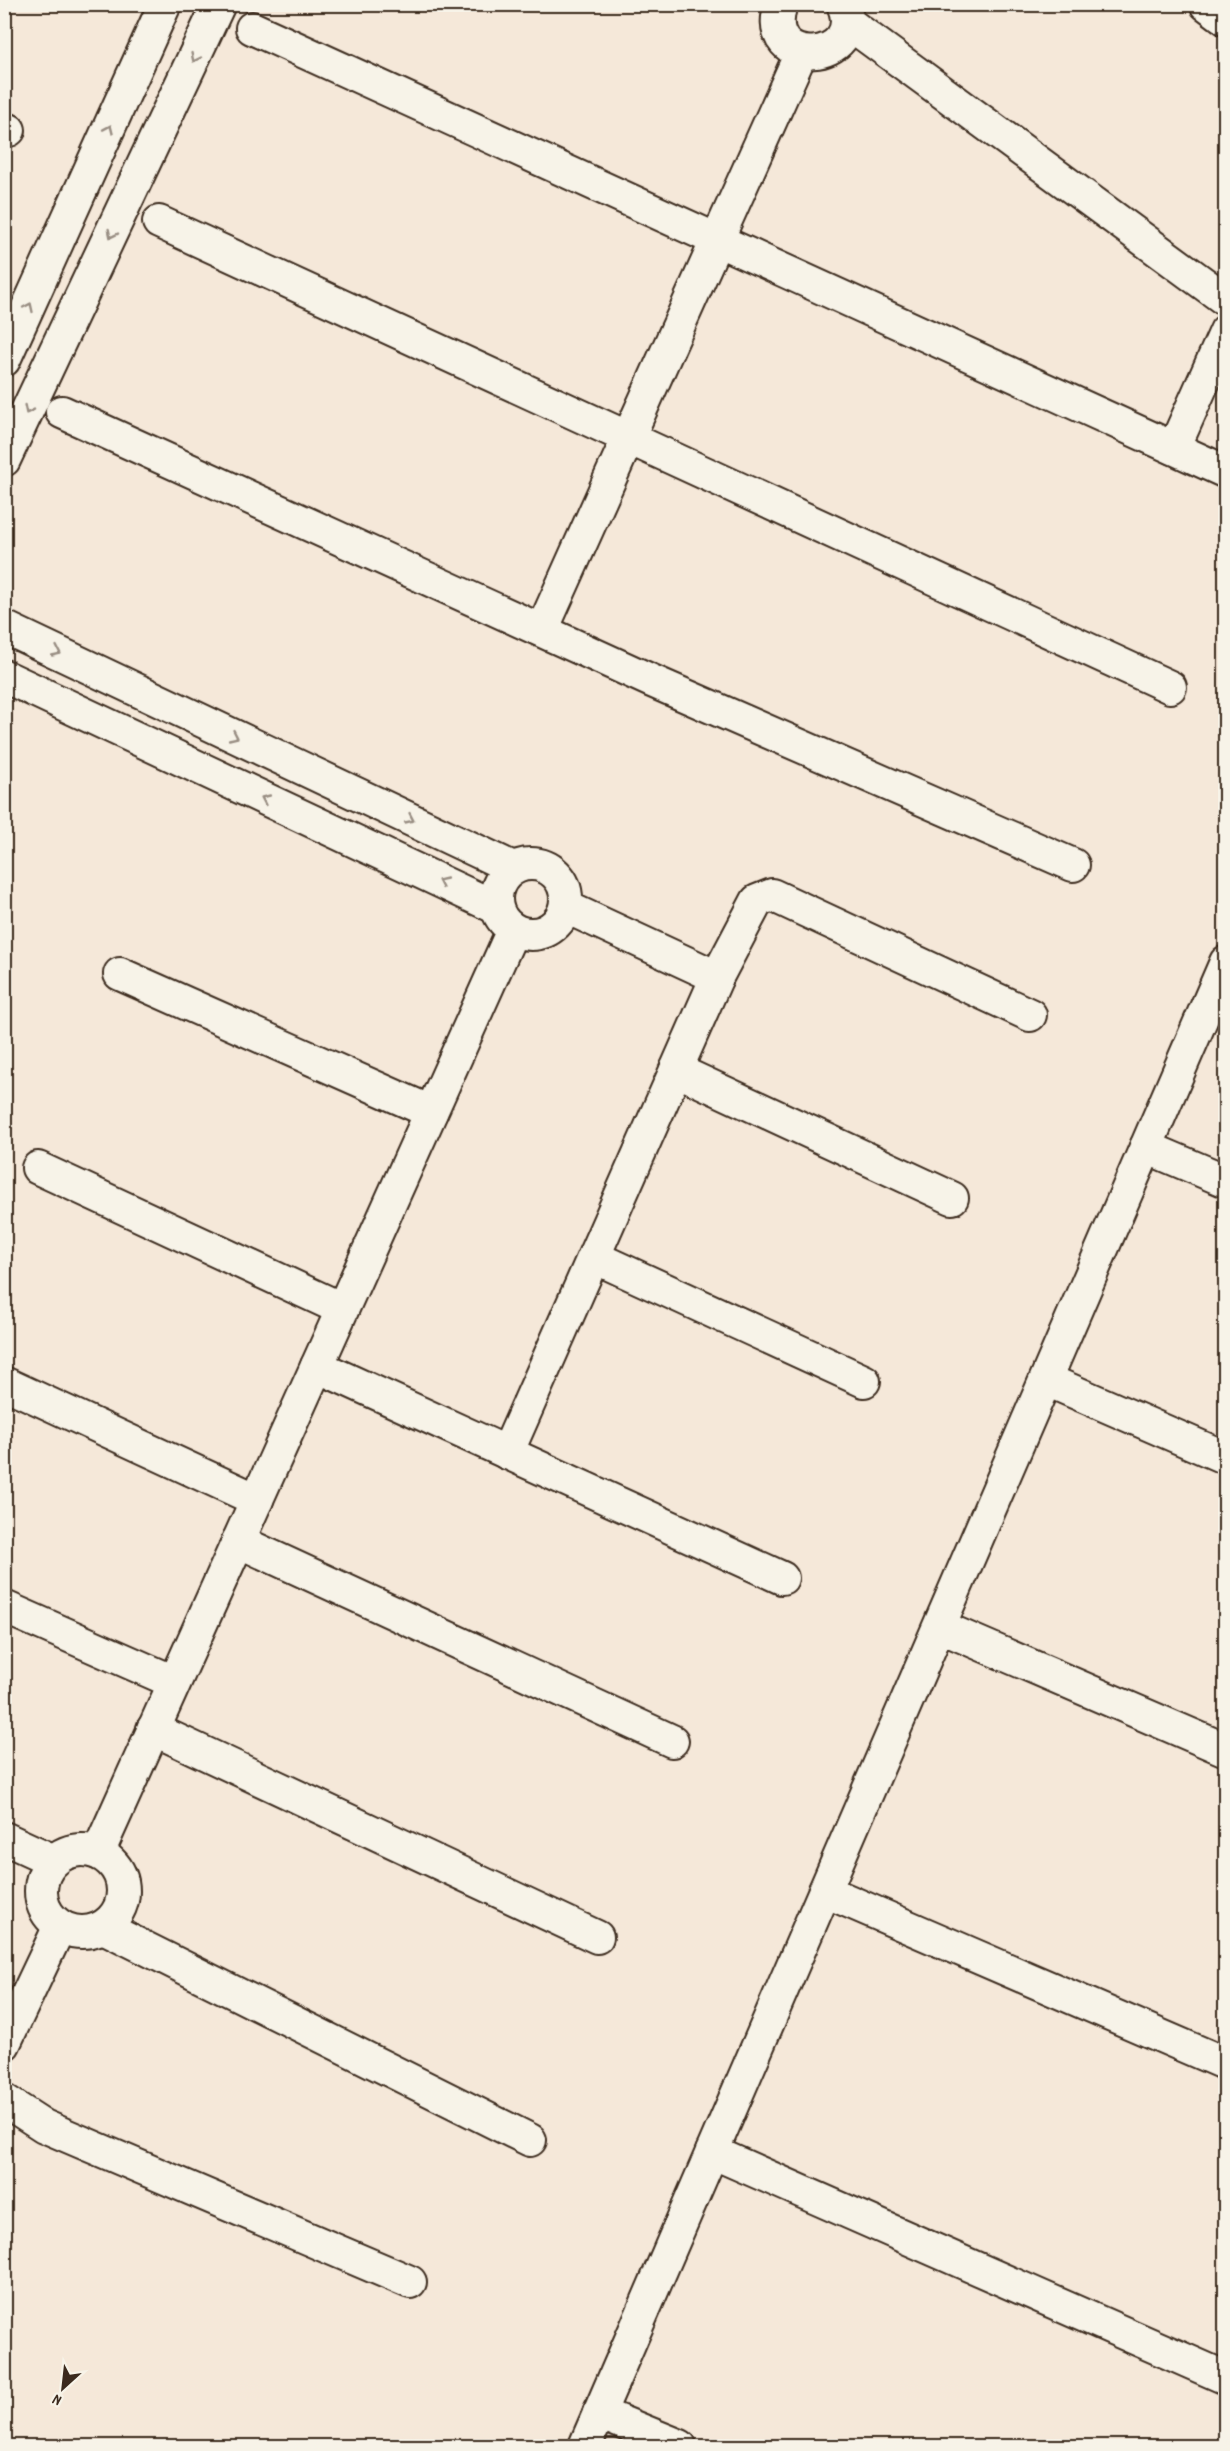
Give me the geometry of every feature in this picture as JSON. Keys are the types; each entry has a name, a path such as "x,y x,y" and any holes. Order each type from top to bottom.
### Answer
{"street":[{"path":"4,360 165,4"},
{"path":"4,460 219,4"},
{"path":"781,4 776,17 779,33 788,46 801,53 818,54 832,48 842,37 845,13 1226,300"},
{"path":"1206,4 1226,19"},
{"path":"252,28 1226,472"},
{"path":"542,630 627,436 718,241 801,53"},
{"path":"159,222 1170,687"},
{"path":"1174,448 1226,331"},
{"path":"62,412 542,630 1073,866"},
{"path":"4,627 513,868"},
{"path":"4,676 504,919 524,934 545,932 555,926 566,907 563,884 556,874 535,864 513,868 502,878 496,891 504,919 431,1112 98,1853"},
{"path":"92,717 111,677"},
{"path":"507,1453 717,977 757,901 772,895 1030,1015"},
{"path":"566,907 717,977"},
{"path":"585,2446 1226,962"},
{"path":"120,974 431,1112"},
{"path":"676,1070 952,1198"},
{"path":"1146,1147 1226,1181"},
{"path":"38,1168 342,1309"},
{"path":"594,1257 864,1381"},
{"path":"316,1366 782,1578"},
{"path":"1047,1380 1226,1458"},
{"path":"4,1383 257,1500"},
{"path":"238,1541 672,1741"},
{"path":"4,1607 174,1682"},
{"path":"941,1626 1226,1750"},
{"path":"153,1729 597,1937"},
{"path":"4,1838 54,1861"},
{"path":"82,1850 98,1853 110,1862 119,1874 124,1888 122,1904 115,1917 104,1927 90,1932 74,1932 60,1926 49,1916 42,1902 41,1887 45,1873 54,1861 68,1852 82,1850"},
{"path":"825,1891 1226,2064"},
{"path":"4,2044 60,1926"},
{"path":"104,1927 530,2140"},
{"path":"4,2100 44,2126 410,2283"},
{"path":"712,2152 1226,2378"},
{"path":"599,2413 680,2446"}]}
